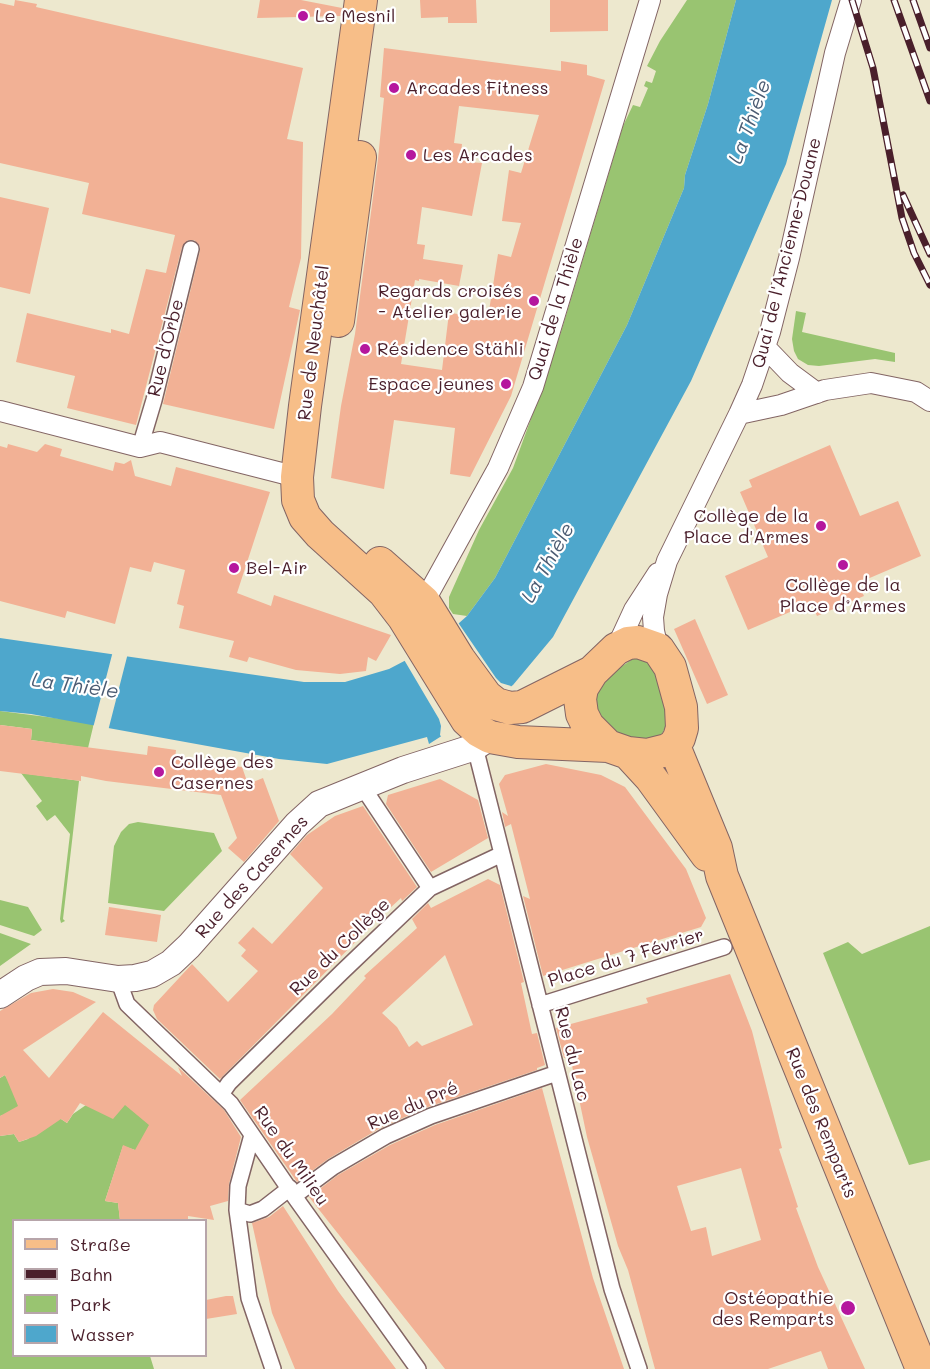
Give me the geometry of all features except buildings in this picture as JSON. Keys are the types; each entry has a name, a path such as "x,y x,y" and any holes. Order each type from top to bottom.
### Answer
{"main road":[{"name":"Rue de Neuchâtel","path":"306,480 325,252 361,0"},
{"name":"Rue de Neuchâtel","path":"373,0 371,57 348,255 306,480 298,500 305,517 320,534 384,592 404,618 427,624"},
{"path":"427,624 486,696 496,704 510,708 522,707 592,672"},
{"path":"427,624 478,736 518,742 618,750 647,755 674,746 682,728 681,707 670,667 658,649 638,642 628,643 616,649 592,672 582,688 580,699 582,714 588,726 618,750"},
{"name":"Rue des Remparts","path":"674,746 716,848 722,876 922,1369"},
{"name":"Rue des Remparts","path":"618,750 651,778 722,876"}],"street":[{"name":"Quai de la Thièle","path":"427,624 533,387 650,0"},
{"name":"Quai de l'Ancienne-Douane","path":"658,649 653,617 657,594 667,561 752,386 765,347 789,258 835,53 851,0"},
{"name":"Rue d'Orbe","path":"140,447 154,400 190,249"},
{"path":"765,347 790,373 817,393"},
{"path":"739,414 764,410 817,393 871,383 916,392 930,401"},
{"path":"0,411 140,447 160,442 306,480"},
{"name":"Quai de l'Ancienne-Douane","path":"616,649 644,592 667,561"},
{"name":"Rue des Casernes","path":"0,995 40,972 66,971 118,979 152,974 171,963 189,946 297,824 319,804 478,736"},
{"name":"Rue du Lac","path":"478,736 502,854 612,1289 639,1369"},
{"path":"362,786 430,888"},
{"name":"Rue du Collège","path":"222,1093 229,1083 430,888 502,854"},
{"name":"Place du 7 Février","path":"540,1005 724,947"},
{"name":"Rue du Milieu","path":"118,979 127,1004 222,1093 418,1369"},
{"name":"Rue du Pré","path":"237,1210 250,1214 263,1209 386,1136 430,1116 557,1072"},
{"path":"252,1135 238,1186 237,1210 249,1298 273,1369"}],"green space":[{"path":"687,0 736,0 708,104 685,175 684,188 627,325 495,578 467,616 453,614 449,608 449,597 479,530 513,468 536,405 561,332 623,126 633,105 640,107 648,88 644,86 646,81 652,83 656,71 647,66 660,41"},
{"path":"796,311 806,313 802,332 895,353 895,362 875,359 819,366 808,365 798,359 794,351 792,339"},
{"path":"637,656 645,657 666,690 666,725 662,734 652,741 622,741 597,719 592,693 615,671"},
{"path":"0,711 94,723 88,748 31,740 32,729 0,725"},
{"path":"21,773 81,781 79,781 63,919 65,921 61,923 70,834 55,815 47,821 36,806 42,801"},
{"path":"138,822 214,833 222,851 164,911 108,903 114,846 121,832 129,824"},
{"path":"0,900 28,907 42,930 34,936 0,925"},
{"path":"930,926 930,1160 909,1165 823,953 848,942 862,954"},
{"path":"0,933 31,944 0,966"},
{"path":"5,1075 24,1109 0,1116 0,1078"},
{"path":"100,1090 154,1115 138,1151 123,1146 105,1201 118,1203 120,1219 12,1219 12,1357 150,1357 154,1369 0,1369 0,1136 14,1134 19,1142 28,1139 52,1113 67,1123 73,1114 86,1105"}],"water":[{"name":"La Thièle","path":"736,0 832,0 786,164 691,381 553,637 513,685 429,744 427,737 327,764 279,759 31,714 0,711 0,638 304,682 345,682 389,669 433,646 467,616 495,578 627,325 684,188 685,175 708,104"}],"pier":[{"path":"457,621 496,678 501,683 511,686 510,690 443,739 440,735 439,719 403,658 431,643"},
{"path":"113,651 128,653 108,731 93,728"}],"railway":[{"path":"852,0 873,68 902,218 914,253 930,285"},
{"path":"894,0 930,101"},
{"path":"913,0 930,48"},
{"path":"903,195 930,254"}],"place":[{"name":"Le Mesnil","path":"303,16"},
{"name":"Arcades Fitness","path":"394,88"},
{"name":"Les Arcades","path":"411,155"},
{"name":"Regards croisés - Atelier galerie","path":"534,301"},
{"name":"Résidence Stähli","path":"365,349"},
{"name":"Espace jeunes","path":"506,384"},
{"name":"Collège de la Place d'Armes","path":"821,526"},
{"name":"Collège de la Place d’Armes","path":"843,565"},
{"name":"Bel-Air","path":"234,568"},
{"name":"Collège des Casernes","path":"159,772"},
{"name":"Ostéopathie des Remparts","path":"848,1308"}]}
